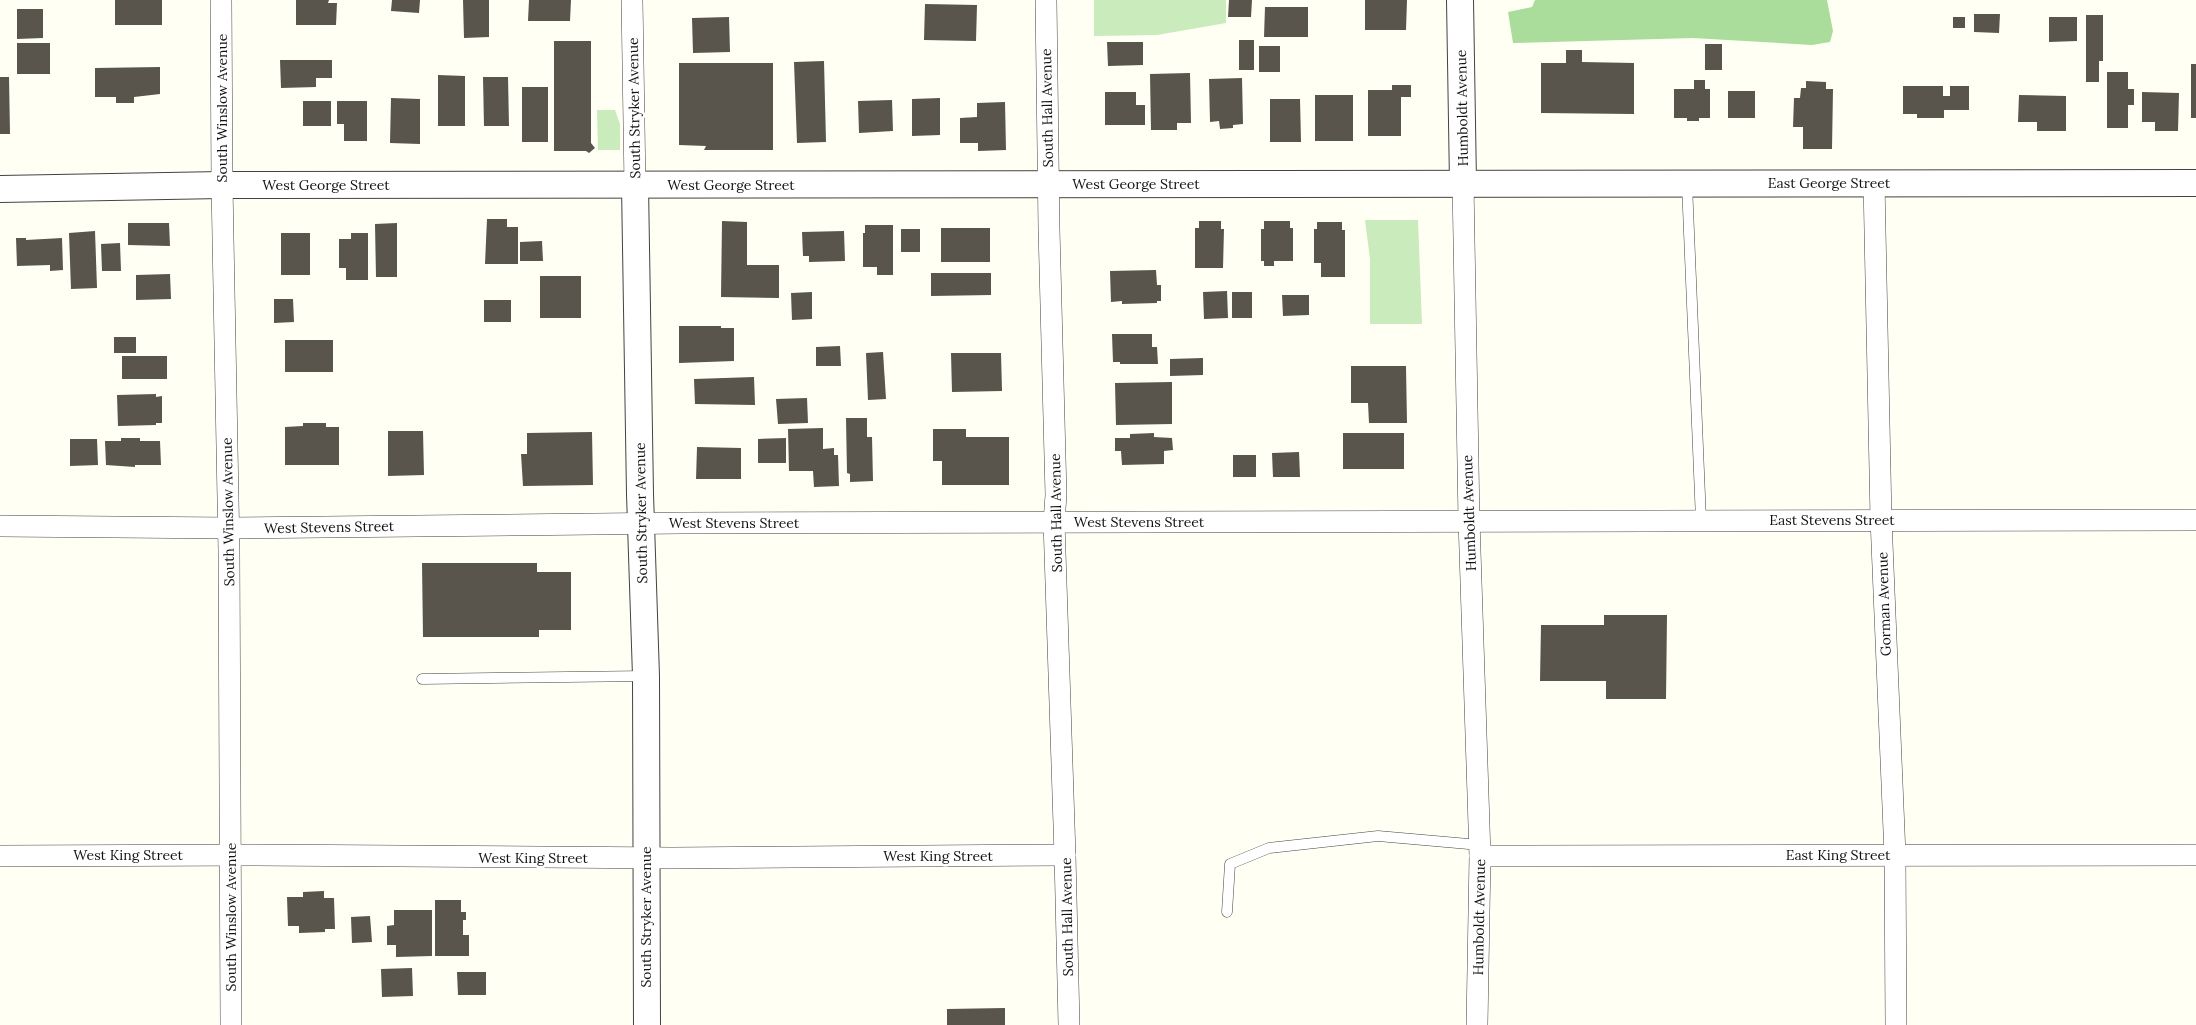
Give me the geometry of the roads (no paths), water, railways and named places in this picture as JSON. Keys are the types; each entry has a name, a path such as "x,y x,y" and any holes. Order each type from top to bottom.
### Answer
{"street":[{"name":"South Winslow Avenue","path":"221,0 222,185 229,528 231,1025"},
{"name":"South Stryker Avenue","path":"632,0 640,524 646,676 645,858 647,1025"},
{"name":"South Hall Avenue","path":"1046,0 1048,185 1056,495 1054,522 1066,855 1068,1025"},
{"name":"Humboldt Avenue","path":"1460,0 1469,520 1480,850 1477,1025"},
{"name":"Gorman Avenue","path":"1874,182 1881,519 1895,855 1896,1025"},
{"name":"East George Street","path":"1462,183 2196,182"},
{"name":"West George Street","path":"0,190 222,185 1462,183"},
{"name":"East Stevens Street","path":"1469,520 2196,520"},
{"name":"West Stevens Street","path":"0,526 229,528 1469,520"},
{"name":"East King Street","path":"1480,850 1895,855 2196,855"},
{"name":"West King Street","path":"0,856 231,855 645,858 1066,855"}],"lane":[{"path":"1687,183 1702,520"},
{"path":"422,678 646,676"},
{"path":"1227,912 1230,864 1269,848 1378,836 1480,850"}]}
